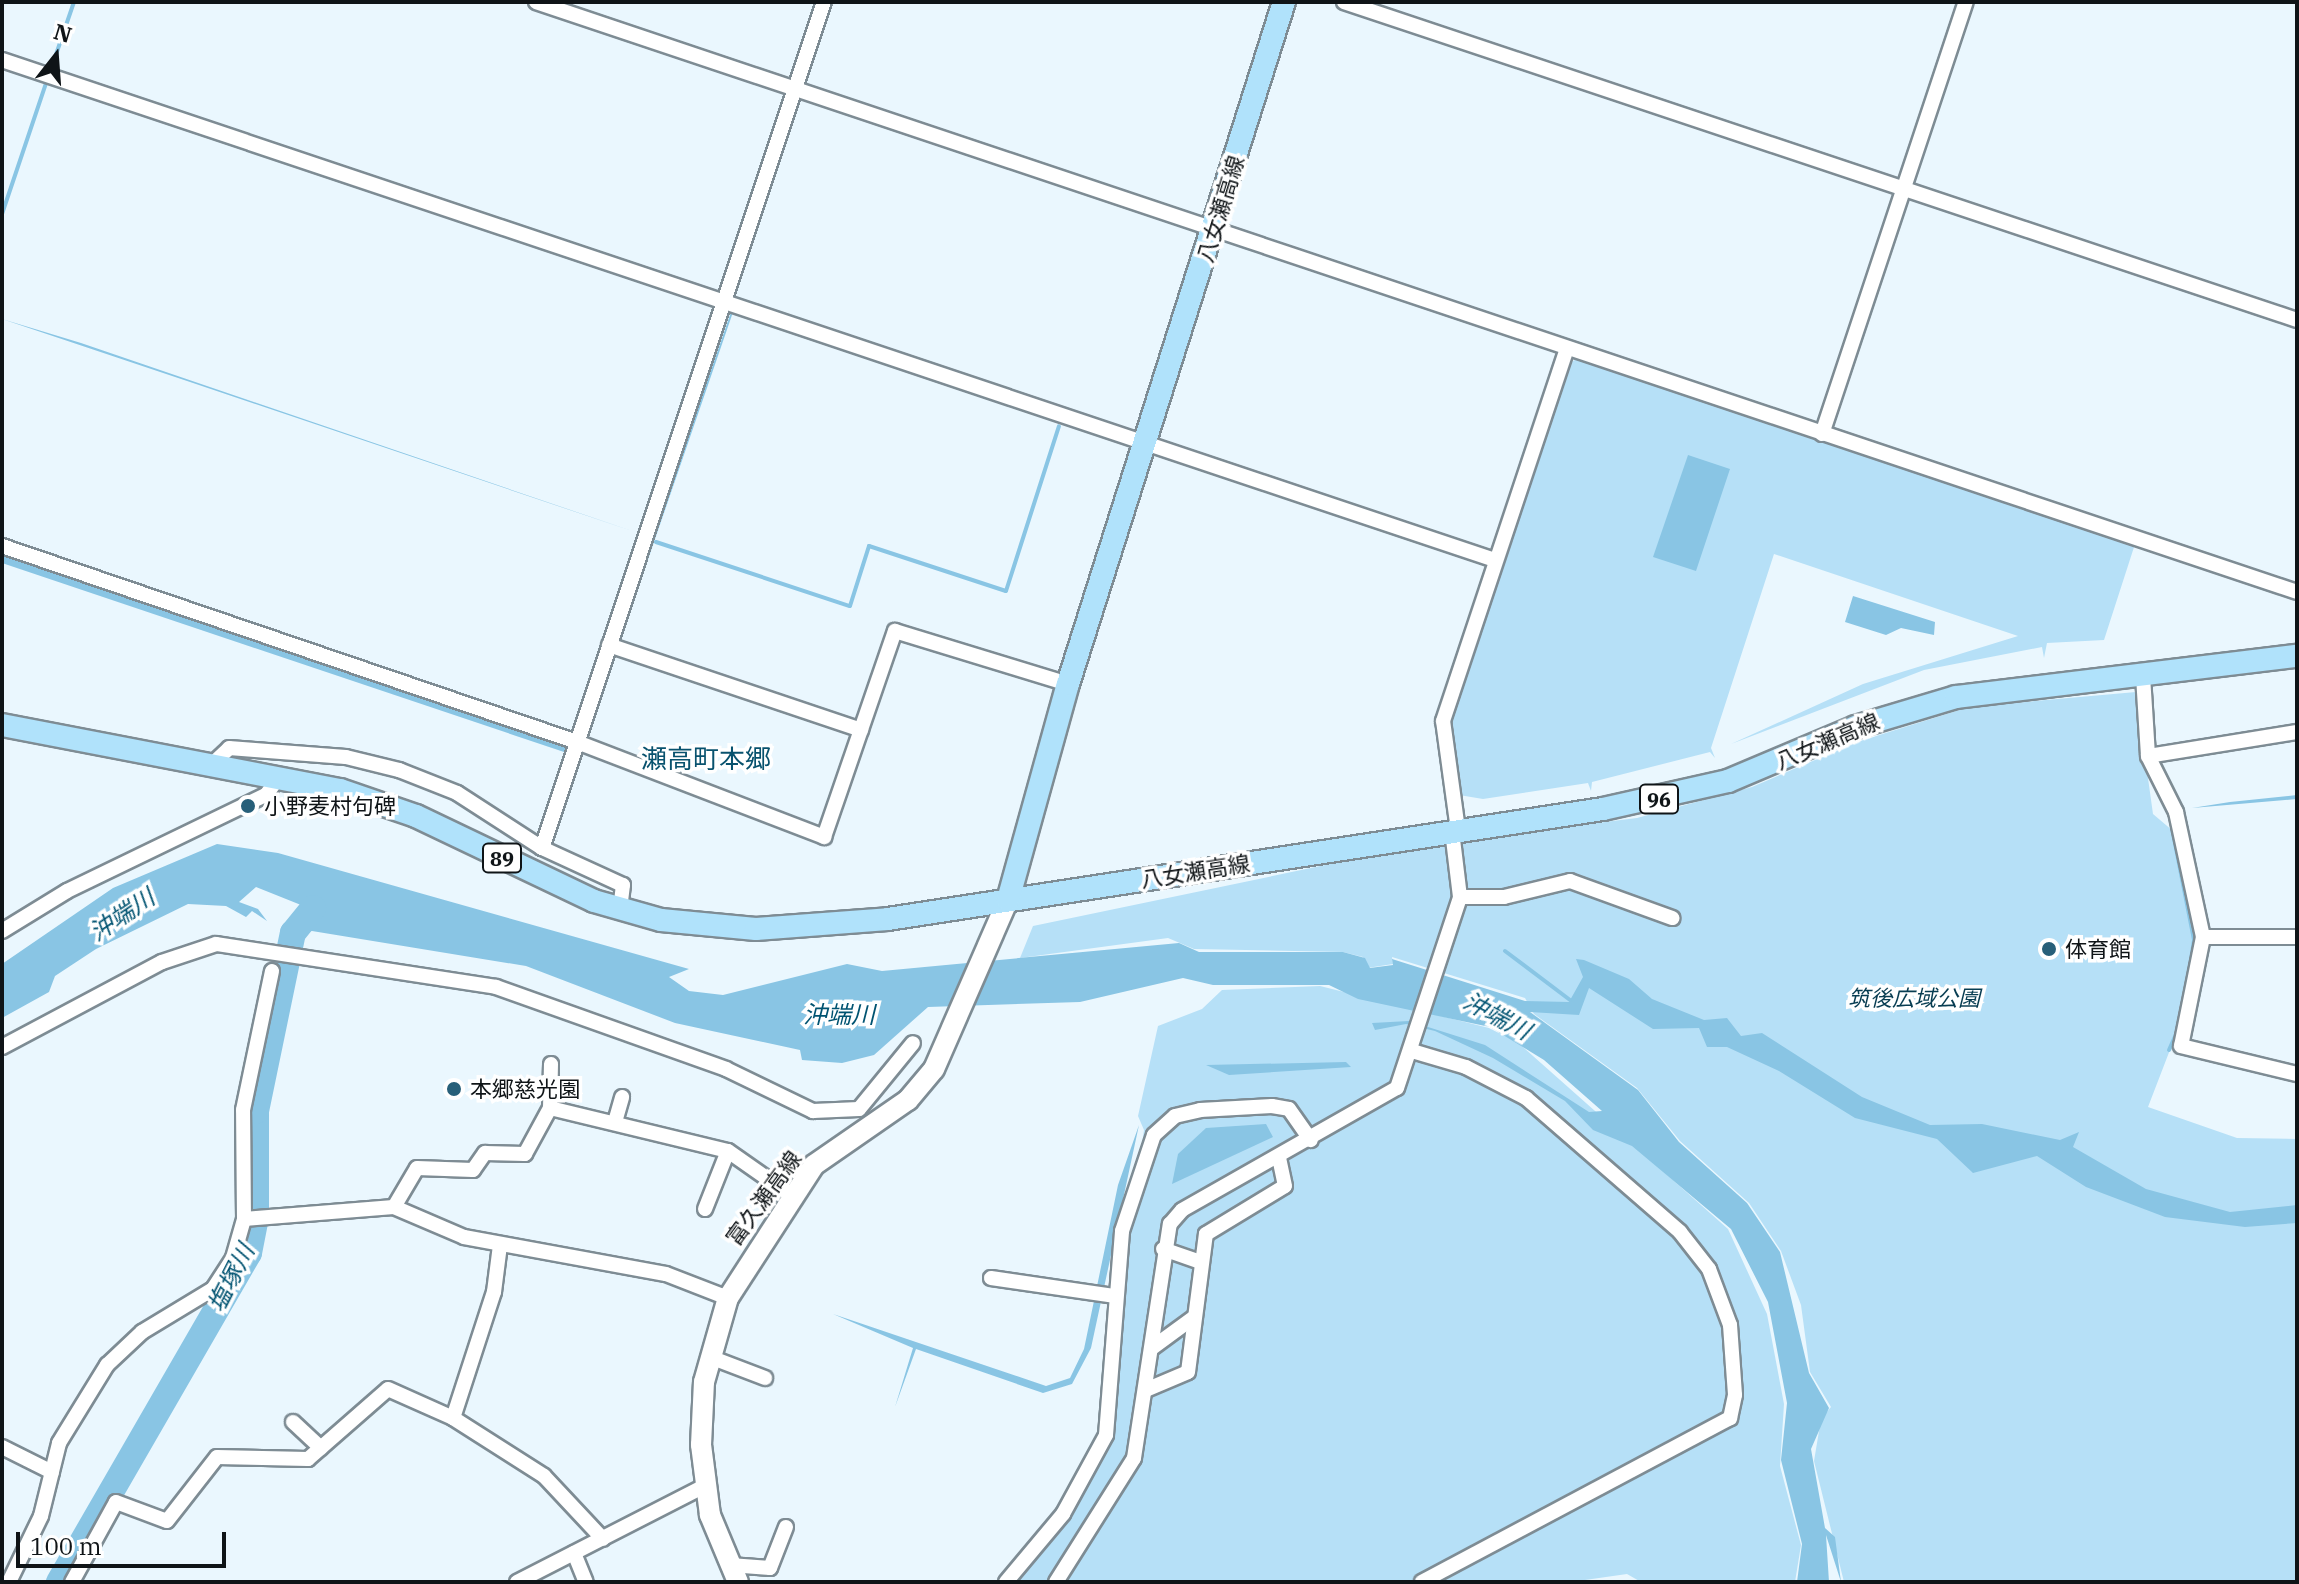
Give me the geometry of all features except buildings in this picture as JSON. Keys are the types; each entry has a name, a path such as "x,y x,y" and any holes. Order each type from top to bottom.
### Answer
{"main road":[{"name":"八女瀬高線","path":"1284,2 1148,444 1068,684 1008,900 1455,831 1698,789 1956,697 2297,656"},
{"name":"89","path":"2,725 279,777 416,816 620,908 756,929 1008,900"},
{"name":"富久瀬高線","path":"734,1573 703,1487 700,1420 710,1357 728,1298 792,1196 832,1149 880,1118 934,1069 1008,900"}],"street":[{"path":"536,2 1213,233 2297,592"},
{"path":"542,848 824,2"},
{"path":"1344,2 2297,320"},
{"path":"1822,434 1966,2"},
{"path":"2,60 1495,560"},
{"path":"1056,1582 1121,1487 1148,1389 1163,1249 1182,1210 1383,1102 1412,1051 1460,897 1443,721 1567,349"},
{"path":"2,546 577,742 824,837 895,631 1068,684"},
{"path":"609,645 861,730"},
{"path":"2143,676 2148,756 2176,812 2203,937 2181,1046 2297,1074"},
{"path":"2148,756 2297,732"},
{"path":"210,766 229,748 399,770 457,793 542,848 623,885 620,908"},
{"path":"2,931 67,891 266,795 279,777"},
{"path":"1460,897 1504,897 1570,881 1672,918"},
{"path":"2203,937 2297,937"},
{"path":"2,1047 162,962 216,944 240,945 496,987 726,1069 795,1105 880,1118"},
{"path":"9,1582 41,1516 59,1443 107,1365 142,1332 213,1289 233,1258 244,1219 243,1110 272,971"},
{"path":"838,1111 872,1099 913,1043"},
{"path":"1412,1051 1466,1067 1526,1098 1680,1232 1709,1269 1730,1325 1735,1395 1730,1418 1422,1582"},
{"path":"394,1207 417,1168 473,1170 485,1153 525,1154 550,1108 551,1064"},
{"path":"615,1122 622,1097"},
{"path":"1006,1582 1063,1514 1106,1435 1114,1296 1141,1161 1175,1116 1272,1106 1289,1109 1311,1140"},
{"path":"550,1108 728,1151 792,1196"},
{"path":"705,1209 728,1151"},
{"path":"1148,1389 1188,1372 1198,1261 1216,1223 1285,1186 1279,1158"},
{"path":"244,1219 394,1207 500,1245 666,1274 728,1298"},
{"path":"453,1418 494,1292 500,1245"},
{"path":"1163,1249 1198,1261"},
{"path":"991,1278 1114,1296"},
{"path":"1152,1348 1193,1318"},
{"path":"710,1357 765,1378"},
{"path":"72,1582 116,1502 167,1521 217,1457 264,1463 308,1459 388,1389 453,1418 544,1476 603,1539"},
{"path":"293,1422 321,1448"},
{"path":"2,1447 52,1472"},
{"path":"517,1582 703,1487"},
{"path":"734,1573 770,1568 786,1527"},
{"path":"574,1553 586,1582"}],"green space":[{"path":"1577,359 2135,544 2104,640 2047,643 2044,658 2042,647 1924,670 1731,744 1863,684 2018,636 1774,554 1711,748 1715,758 1710,752 1592,782 1591,791 1588,783 1483,799 1459,795 1450,719 1567,364"},
{"name":"筑後広域公園","path":"2136,692 2153,814 2173,831 2194,932 2193,990 2148,1107 2237,1138 2297,1139 2297,1582 1844,1582 1814,1461 1821,1419 1831,1407 1810,1372 1801,1305 1781,1251 1749,1203 1680,1141 1637,1088 1534,1014 1525,998 1392,957 1393,964 1367,968 1363,957 1343,952 1194,949 1168,938 1020,958 1033,926 1426,844 1637,818 1752,787 1857,742 1969,707"},
{"path":"1320,986 1489,1028 1516,1041 1728,1229 1767,1314 1784,1404 1780,1466 1801,1545 1795,1582 1641,1582 1627,1574 1571,1582 1001,1582 1059,1513 1102,1423 1144,1130 1138,1116 1158,1026 1202,1009 1222,990"}],"water":[{"path":"733,312 620,641 618,640"},
{"path":"2,319 81,343 638,533 196,384"},
{"path":"1688,455 1730,469 1696,571 1653,557"},
{"path":"2,555 568,746 567,753 2,563"},
{"path":"1853,596 1935,622 1934,635 1901,628 1886,635 1845,622"},
{"path":"2297,795 2297,799 2192,808 2230,802"},
{"path":"2168,818 2195,936 2192,989 2177,1037 2192,940"},
{"name":"沖端川","path":"217,844 278,853 689,969 669,977 689,991 723,995 847,964 882,971 1179,943 1199,952 1343,952 1365,958 1370,968 1393,965 1392,959 1525,1001 1569,1002 1583,977 1576,959 1584,960 1629,979 1652,999 1704,1020 1727,1018 1741,1036 1762,1033 1862,1097 1930,1125 1982,1124 2060,1140 2079,1132 2073,1147 2146,1189 2230,1212 2297,1205 2297,1223 2245,1227 2165,1217 2086,1187 2037,1156 1973,1173 1937,1139 1855,1118 1779,1071 1727,1047 1707,1047 1699,1028 1653,1029 1589,988 1579,1015 1530,1012 1638,1090 1679,1142 1747,1203 1780,1252 1809,1373 1829,1408 1811,1449 1825,1528 1835,1537 1841,1582 1826,1535 1829,1582 1797,1582 1802,1544 1781,1460 1787,1403 1768,1302 1731,1229 1632,1146 1593,1130 1565,1101 1493,1058 1435,1031 1406,1024 1375,1030 1372,1023 1409,1021 1485,1045 1589,1112 1602,1111 1544,1060 1490,1027 1358,999 1329,985 1213,985 1183,978 1080,1002 928,1007 874,1055 842,1063 802,1060 800,1050 675,1023 526,966 312,931 285,935 301,905 256,887 239,902 258,909 267,921 252,911 246,917 226,906 188,904 96,949 55,976 49,992 2,1018 2,964 113,888"},
{"path":"1346,1062 1351,1067 1229,1075 1206,1065"},
{"path":"1266,1124 1273,1137 1172,1184 1178,1154 1206,1128"},
{"path":"1139,1125 1091,1348 1072,1384 1043,1393 916,1349 895,1407 913,1348 833,1314 1046,1386 1070,1378 1084,1349 1118,1185"}],"waterway":[{"path":"50,72 74,2"},
{"path":"2,214 47,80"},
{"path":"656,542 850,606 869,546 1006,591 1059,426"},
{"name":"塩塚川","path":"59,1582 249,1253 256,1218 256,1111 293,933 313,908"},
{"path":"1505,951 1570,1000"},
{"path":"2169,1050 2177,1032"}],"place":[{"name":"小野麦村句碑","path":"248,806"},
{"name":"体育館","path":"2049,949"},
{"name":"本郷慈光園","path":"454,1089"}],"district":[{"name":"瀬高町本郷","path":"706,759"}]}
